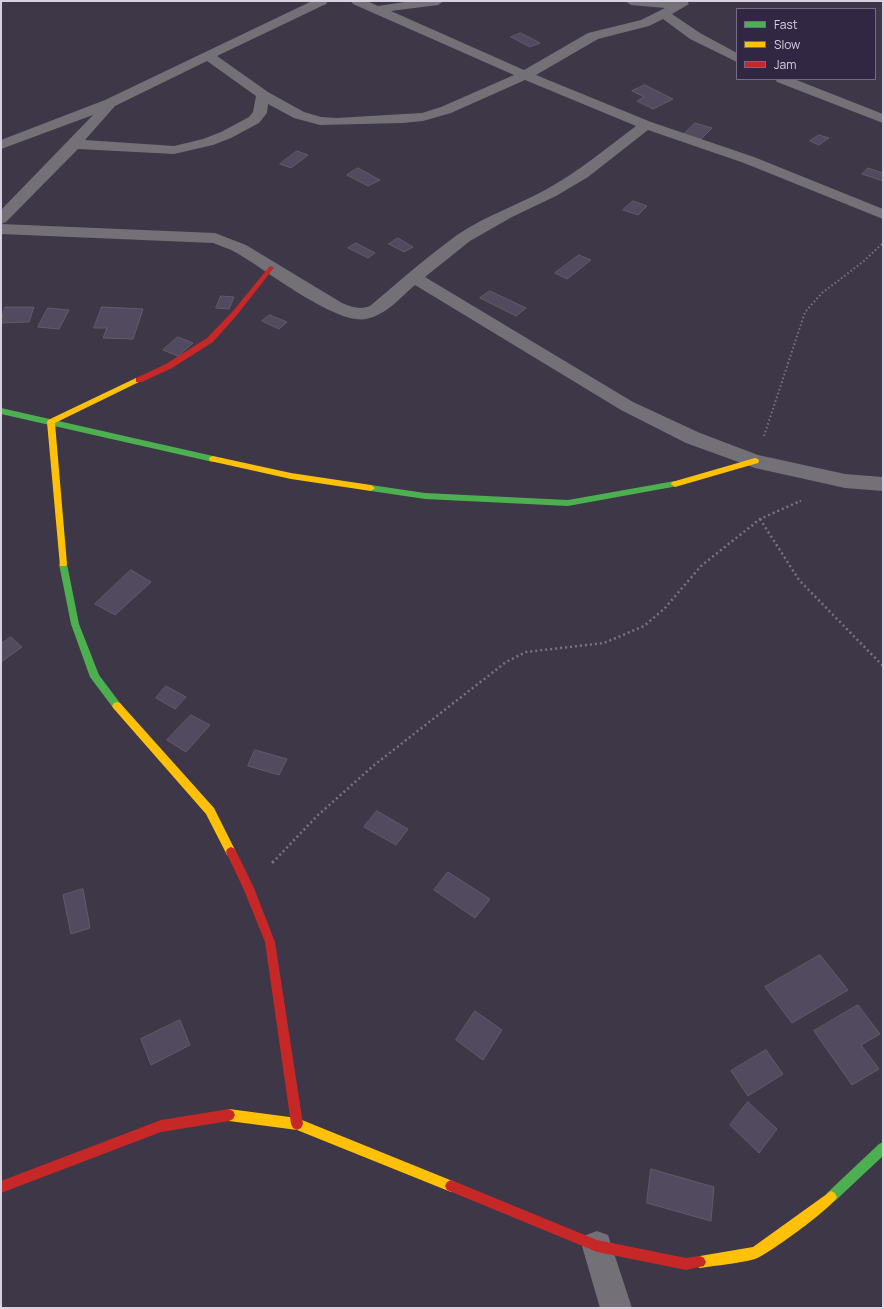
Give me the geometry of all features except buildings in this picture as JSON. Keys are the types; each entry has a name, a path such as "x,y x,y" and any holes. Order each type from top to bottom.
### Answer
{"street":[{"path":"1,145 110,103 322,1"},
{"path":"357,1 379,9 525,75 646,124 749,160 883,214"},
{"path":"379,9 438,1"},
{"path":"631,1 656,5 689,2"},
{"path":"207,55 263,95 299,115 320,121 336,122 423,117 446,110 525,75 593,36 645,23 689,2"},
{"path":"664,14 695,36 736,57"},
{"path":"785,80 883,119"},
{"path":"74,144 174,150 208,142 226,136 254,120 260,113 263,95"},
{"path":"1,219 74,144 110,103"},
{"path":"1,229 215,238 240,248 270,268 336,307 348,312 364,314 376,310 414,277 464,238 507,214 551,193 583,174 646,124"},
{"path":"867,208 883,207"},
{"path":"51,422 169,366 210,340 235,313 270,268"},
{"path":"414,277 628,406 693,438 756,461 845,481 883,484"},
{"path":"1,411 291,476 425,496 568,503 670,486 756,461"},
{"path":"51,422 62,558 75,624 95,677 125,717 210,811 249,888 270,942 297,1124"},
{"path":"1,1187 161,1126 231,1115 297,1124 597,1246 686,1264 755,1253 818,1209 883,1148"},
{"path":"597,1246 616,1308"}],"path":[{"path":"756,461 805,312 812,302 858,266 883,244"},
{"path":"249,888 318,816 372,766 506,662 526,652 604,643 644,626 664,608 700,566 760,519 845,481"},
{"path":"760,519 800,580 883,666"}],"traffic: fast":[{"path":"1,411 213,459"},
{"path":"371,488 425,496 568,503 675,484"},
{"path":"63,564 75,624 95,677 117,706"},
{"path":"831,1197 883,1148"}],"traffic: slow":[{"path":"63,564 51,422 139,380"},
{"path":"213,459 291,476 371,488"},
{"path":"675,484 755,461"},
{"path":"117,706 210,811 231,852"},
{"path":"229,1115 297,1124 451,1186"},
{"path":"700,1262 755,1253 818,1209 831,1197"}],"traffic: jam":[{"path":"139,380 169,366 210,340 235,313 271,268"},
{"path":"231,852 249,888 270,942 297,1124"},
{"path":"1,1187 161,1126 229,1115"},
{"path":"451,1186 597,1246 686,1264 700,1262"}]}
